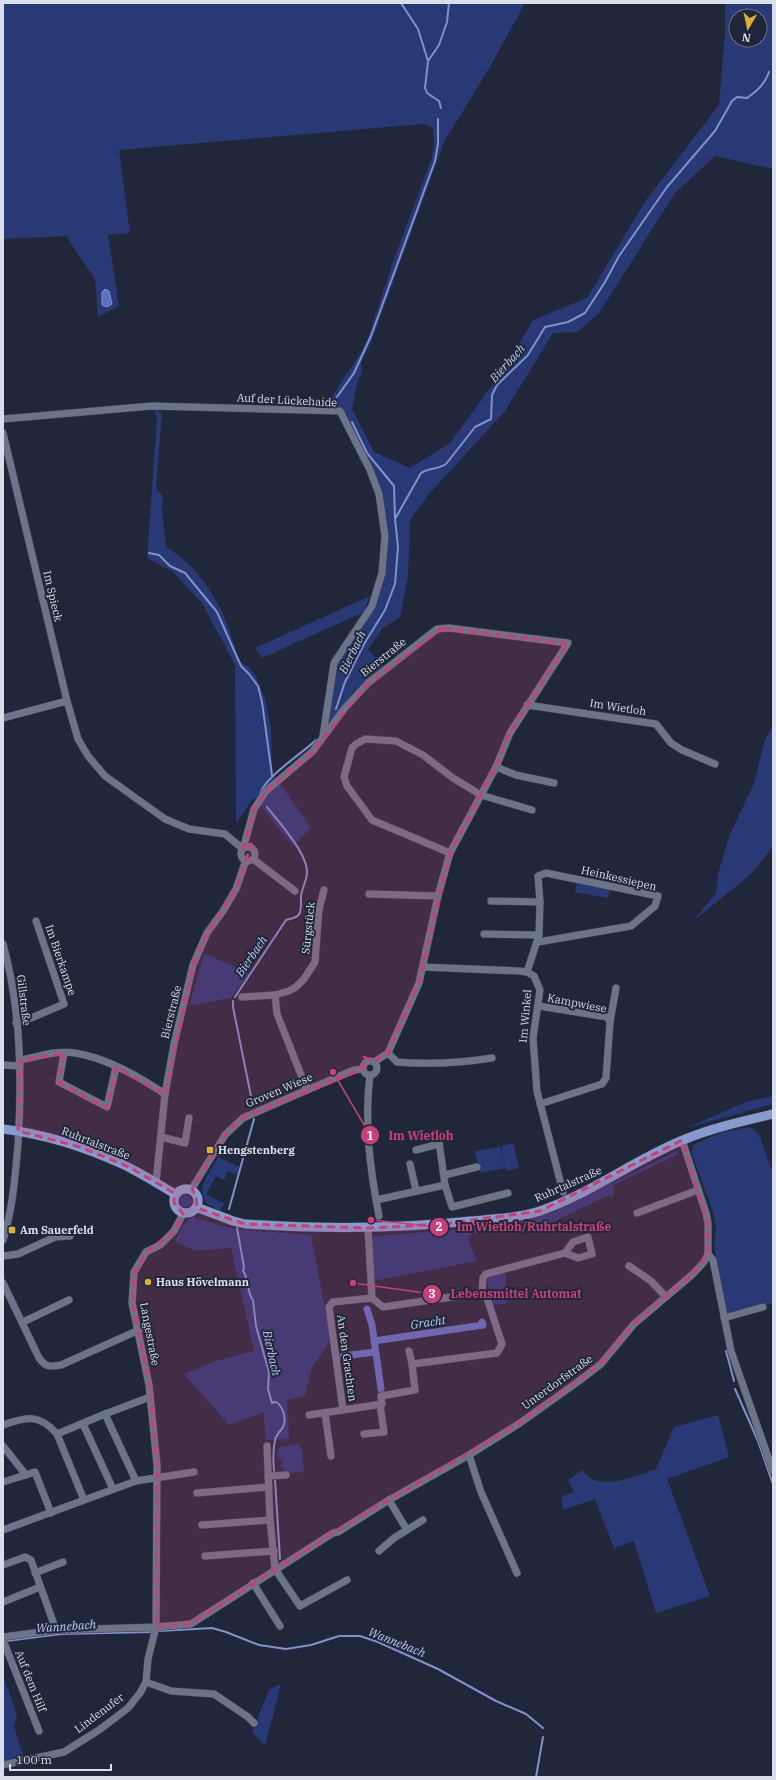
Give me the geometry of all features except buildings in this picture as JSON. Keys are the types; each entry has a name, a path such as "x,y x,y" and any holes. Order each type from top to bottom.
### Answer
{"main road":[{"name":"Ruhrtalstraße","path":"196,1207 226,1219 245,1224 368,1228 443,1224 518,1216 540,1211 609,1178 682,1140 715,1128 773,1114"},
{"name":"Ruhrtalstraße","path":"3,1129 18,1131 80,1147 123,1164 176,1194"},
{"path":"180,1190 191,1190 196,1196 196,1207 190,1212 179,1211 174,1204 176,1194 180,1190"}],"street":[{"name":"Auf der Lückehaide","path":"3,419 152,406 340,411 372,476 378,494 385,536 382,573 372,606 334,663 322,738"},
{"name":"Im Spieck","path":"3,433 66,701 78,739 91,761 105,776 165,819 189,829 224,834 244,849"},
{"name":"Bierstraße","path":"244,849 254,809 266,791 314,751 344,709 368,683 437,629 449,628 568,643 527,705"},
{"path":"3,718 66,701"},
{"path":"370,1075 376,1072 377,1065 374,1062 388,1053 420,983 438,896 450,853 496,767 510,733 527,705"},
{"name":"Im Wietloh","path":"527,705 656,724 671,743 682,750 715,764"},
{"path":"450,853 372,820 347,786 344,777 352,748 365,739 396,741 423,755 453,778 480,795 532,810"},
{"path":"496,767 516,775 554,784"},
{"path":"249,859 255,854 253,849 250,847 244,849 242,855 295,891"},
{"name":"Bierstraße","path":"156,1182 165,1094 174,1044 193,965 207,933 223,911 236,889 249,859"},
{"name":"Heinkessiepen","path":"539,939 631,926 655,906 658,896 546,873 538,876 540,902"},
{"name":"Sürgstück","path":"242,997 275,995 296,987 315,962 319,909 324,890"},
{"path":"369,894 438,896"},
{"path":"423,966 527,972 539,939 540,902 491,901"},
{"name":"Im Bierkampe","path":"16,1023 64,1004 36,921"},
{"path":"484,934 539,939"},
{"name":"Gillstraße","path":"3,944 9,965 20,1063 14,1194 3,1237"},
{"name":"Im Winkel","path":"527,972 534,976 538,982 540,990 533,1038 536,1091 564,1192"},
{"name":"Kampwiese","path":"540,1104 602,1084 606,1078 610,1022 616,988"},
{"path":"275,995 276,1014 307,1090"},
{"name":"Kampwiese","path":"538,1006 607,1017 610,1022"},
{"path":"3,1065 20,1063 64,1053 74,1053 116,1067 142,1079 165,1094"},
{"path":"64,1053 59,1082 106,1107 116,1067"},
{"path":"388,1053 397,1062 424,1064 492,1058"},
{"name":"Groven Wiese","path":"191,1190 220,1143 236,1123 256,1111 354,1070 363,1069 365,1062 374,1062"},
{"path":"363,1069 365,1073 370,1075"},
{"path":"370,1075 367,1100 368,1145 379,1216"},
{"path":"161,1137 185,1143 189,1118"},
{"path":"438,1134 445,1175 445,1185 452,1207 508,1193"},
{"path":"682,1140 706,1213 708,1254 713,1260 732,1351 742,1385 773,1471"},
{"path":"416,1150 439,1144"},
{"path":"410,1164 416,1190"},
{"path":"445,1175 477,1167"},
{"path":"376,1200 416,1190 445,1185"},
{"path":"637,1213 698,1190"},
{"name":"Langestraße","path":"156,1627 157,1479 150,1397 139,1330 132,1302 134,1272 146,1252 160,1245 174,1231 184,1212"},
{"path":"368,1228 372,1298 383,1307 482,1294 487,1298 495,1320 502,1344 497,1353 412,1364"},
{"path":"3,1256 18,1254 55,1237 70,1236"},
{"path":"482,1294 483,1278 486,1274 565,1253"},
{"name":"Unterdorfstraße","path":"156,1627 191,1624 333,1533 338,1532 389,1500 469,1455 520,1423 601,1364 634,1324 694,1274 704,1262 708,1254"},
{"path":"629,1266 651,1281 666,1297"},
{"path":"3,1283 43,1364 52,1367 61,1365 139,1330"},
{"name":"An den Grachten","path":"344,1410 329,1307 333,1302 372,1298"},
{"path":"23,1322 69,1300"},
{"path":"724,1318 763,1307"},
{"path":"364,1434 384,1432 380,1405 382,1404 381,1396 415,1390 409,1351"},
{"path":"57,1434 150,1397"},
{"name":"An den Grachten","path":"310,1415 380,1405"},
{"path":"325,1413 331,1456"},
{"path":"105,1414 136,1481"},
{"path":"3,1425 25,1418 34,1418 51,1427 57,1434 84,1500"},
{"path":"83,1424 113,1489"},
{"path":"3,1446 26,1475"},
{"path":"267,1446 270,1476 270,1520 275,1569 300,1606 347,1580"},
{"path":"469,1455 480,1492 517,1573"},
{"path":"3,1482 35,1472 50,1513"},
{"path":"3,1530 136,1481 157,1479 194,1472"},
{"path":"270,1476 282,1475"},
{"path":"197,1493 269,1487"},
{"path":"389,1500 406,1530"},
{"path":"202,1525 270,1520"},
{"path":"379,1551 406,1530 423,1520"},
{"path":"205,1556 274,1551"},
{"path":"3,1565 25,1556 31,1560 56,1630"},
{"path":"35,1573 63,1562"},
{"path":"253,1584 280,1626"},
{"path":"3,1602 40,1588"},
{"name":"Auf dem Hilf","path":"39,1731 4,1641 56,1630 156,1627"},
{"name":"Lindenufer","path":"3,1765 64,1752 99,1730 128,1708 140,1694 146,1682 148,1658 156,1627"},
{"path":"146,1682 171,1691 214,1694 248,1717 254,1723"}],"highlighted area":[{"path":"443,628 568,643 510,733 496,767 450,853 419,983 388,1053 374,1062 364,1057 363,1069 243,1118 225,1135 192,1189 196,1196 197,1208 245,1224 368,1228 443,1224 540,1211 682,1140 708,1223 708,1254 693,1274 634,1324 601,1364 520,1423 333,1533 191,1624 156,1627 157,1465 149,1385 132,1303 134,1272 146,1252 174,1231 183,1214 174,1203 174,1193 129,1167 80,1147 18,1131 20,1060 64,1053 59,1082 107,1108 116,1067 165,1094 193,965 207,933 236,889 251,844 243,849 254,809 266,791 313,751 368,683"}],"shaded area":[{"path":"3,3 525,3 490,67 444,142 372,340 361,363 362,372 357,383 352,409 374,452 410,468 450,443 503,370 533,320 587,298 646,200 719,105 725,34 725,3 773,3 773,169 715,156 675,193 599,313 577,332 553,333 505,411 428,495 410,520 408,577 400,617 383,628 368,649 382,666 354,691 331,721 327,718 336,664 375,607 383,574 382,495 346,418 336,406 328,403 360,354 369,335 393,262 431,160 434,147 433,128 423,124 119,150 130,233 108,235 119,306 98,317 95,279 66,236 3,239"},
{"path":"105,289 109,291 112,304 107,307 102,305 102,292"},
{"path":"155,411 162,413 156,487 163,497 162,511 166,547 181,557 204,582 222,612 239,662 248,666 256,676 266,702 271,728 272,772 311,828 293,846 254,797 236,823 235,665 202,603 173,572 147,558 157,419"},
{"path":"370,596 364,612 262,658 255,648"},
{"path":"773,726 773,846 758,866 745,879 693,921 716,893 718,874 730,834 754,784 765,739"},
{"path":"577,882 610,888 608,898 575,892"},
{"path":"204,953 249,973 231,998 189,1006"},
{"path":"773,1096 773,1104 686,1128 749,1101"},
{"path":"749,1127 755,1130 759,1135 773,1174 773,1303 730,1315 727,1313 714,1248 716,1227 713,1212 691,1151 694,1149 692,1145 723,1132"},
{"path":"513,1143 519,1168 507,1171 506,1168 480,1173 475,1151 500,1147 505,1167 501,1146"},
{"path":"677,1151 678,1154 614,1185 613,1198 609,1195 553,1222 532,1228 471,1234 468,1239 477,1261 373,1281 371,1239 374,1236 451,1230 528,1220 555,1211"},
{"path":"218,1157 240,1167 237,1175 228,1171 224,1180 216,1176 206,1194 224,1204 220,1211 210,1206 204,1200 202,1194 202,1187 205,1180"},
{"path":"188,1195 191,1196 191,1206 184,1207 181,1206 180,1199 181,1196"},
{"path":"192,1217 234,1229 311,1235 331,1339 312,1368 305,1396 287,1400 289,1439 265,1440 264,1412 229,1425 184,1374 216,1361 254,1351 231,1248 195,1251 175,1241 183,1225"},
{"path":"503,1273 506,1274 506,1290 509,1299 505,1304 492,1305 487,1280 489,1277"},
{"path":"718,1415 729,1457 667,1479 710,1596 656,1613 634,1541 614,1548 595,1499 563,1510 561,1497 574,1492 568,1480 583,1470 592,1479 607,1482 624,1480 656,1469 674,1427"},
{"path":"297,1444 302,1449 304,1470 302,1472 287,1473 280,1466 283,1463 281,1459 278,1459 277,1450 280,1447"},
{"path":"3,1676 17,1715 14,1727 26,1764 3,1769"},
{"path":"281,1684 265,1746 252,1732 269,1690"}],"waterway":[{"path":"401,3 418,29 428,61"},
{"path":"441,108 439,101 427,93 425,88 428,61 439,45 447,22 449,3"},
{"name":"Bierbach","path":"336,709 345,682 364,644 385,610 395,584 398,547 395,519 421,473 446,464 475,427 491,419 492,395 497,385 528,355 545,327 568,322 585,313 605,282 619,256 667,187 715,131 732,101 737,97 747,98 754,93 763,84 769,72"},
{"path":"337,397 354,373 371,336 435,161 438,144 438,119"},
{"path":"352,422 367,453 394,486 395,518"},
{"path":"149,553 159,555 170,566 185,573 217,612 241,666 258,686 262,702 272,775"},
{"name":"Bierbach","path":"260,796 262,789 267,782 316,740"},
{"name":"Bierbach","path":"235,997 286,920 300,914 301,896 307,876 306,864 298,847 267,807"},
{"name":"Bierbach","path":"233,1001 253,1106"},
{"name":"Bierbach","path":"229,1209 254,1119"},
{"name":"Bierbach","path":"237,1228 244,1267 243,1271 253,1300 256,1326 269,1372 268,1389 272,1403 276,1402 281,1406 285,1420 283,1427 276,1436 275,1440 273,1455 274,1471"},
{"name":"Gracht","path":"367,1309 372,1325 381,1389"},
{"name":"Gracht","path":"374,1341 483,1325 482,1322"},
{"path":"726,1351 734,1381"},
{"name":"Gracht","path":"343,1356 375,1352"},
{"path":"735,1389 758,1441 773,1484"},
{"name":"Bierbach","path":"275,1480 280,1559"},
{"name":"Wannebach","path":"159,1631 212,1628 259,1645 286,1649 311,1645 339,1636 360,1636 378,1642 438,1669 496,1701 526,1714 543,1728"},
{"name":"Wannebach","path":"6,1641 61,1634 152,1632"},
{"name":"Wannebach","path":"536,1777 543,1737"}],"place":[{"name":"Im Wietloh","path":"333,1072"},
{"name":"Hengstenberg","path":"210,1150"},
{"name":"Im Wietloh/Ruhrtalstraße","path":"371,1220"},
{"name":"Am Sauerfeld","path":"12,1230"},
{"name":"Haus Hövelmann","path":"148,1282"},
{"name":"Lebensmittel Automat","path":"353,1283"}]}
